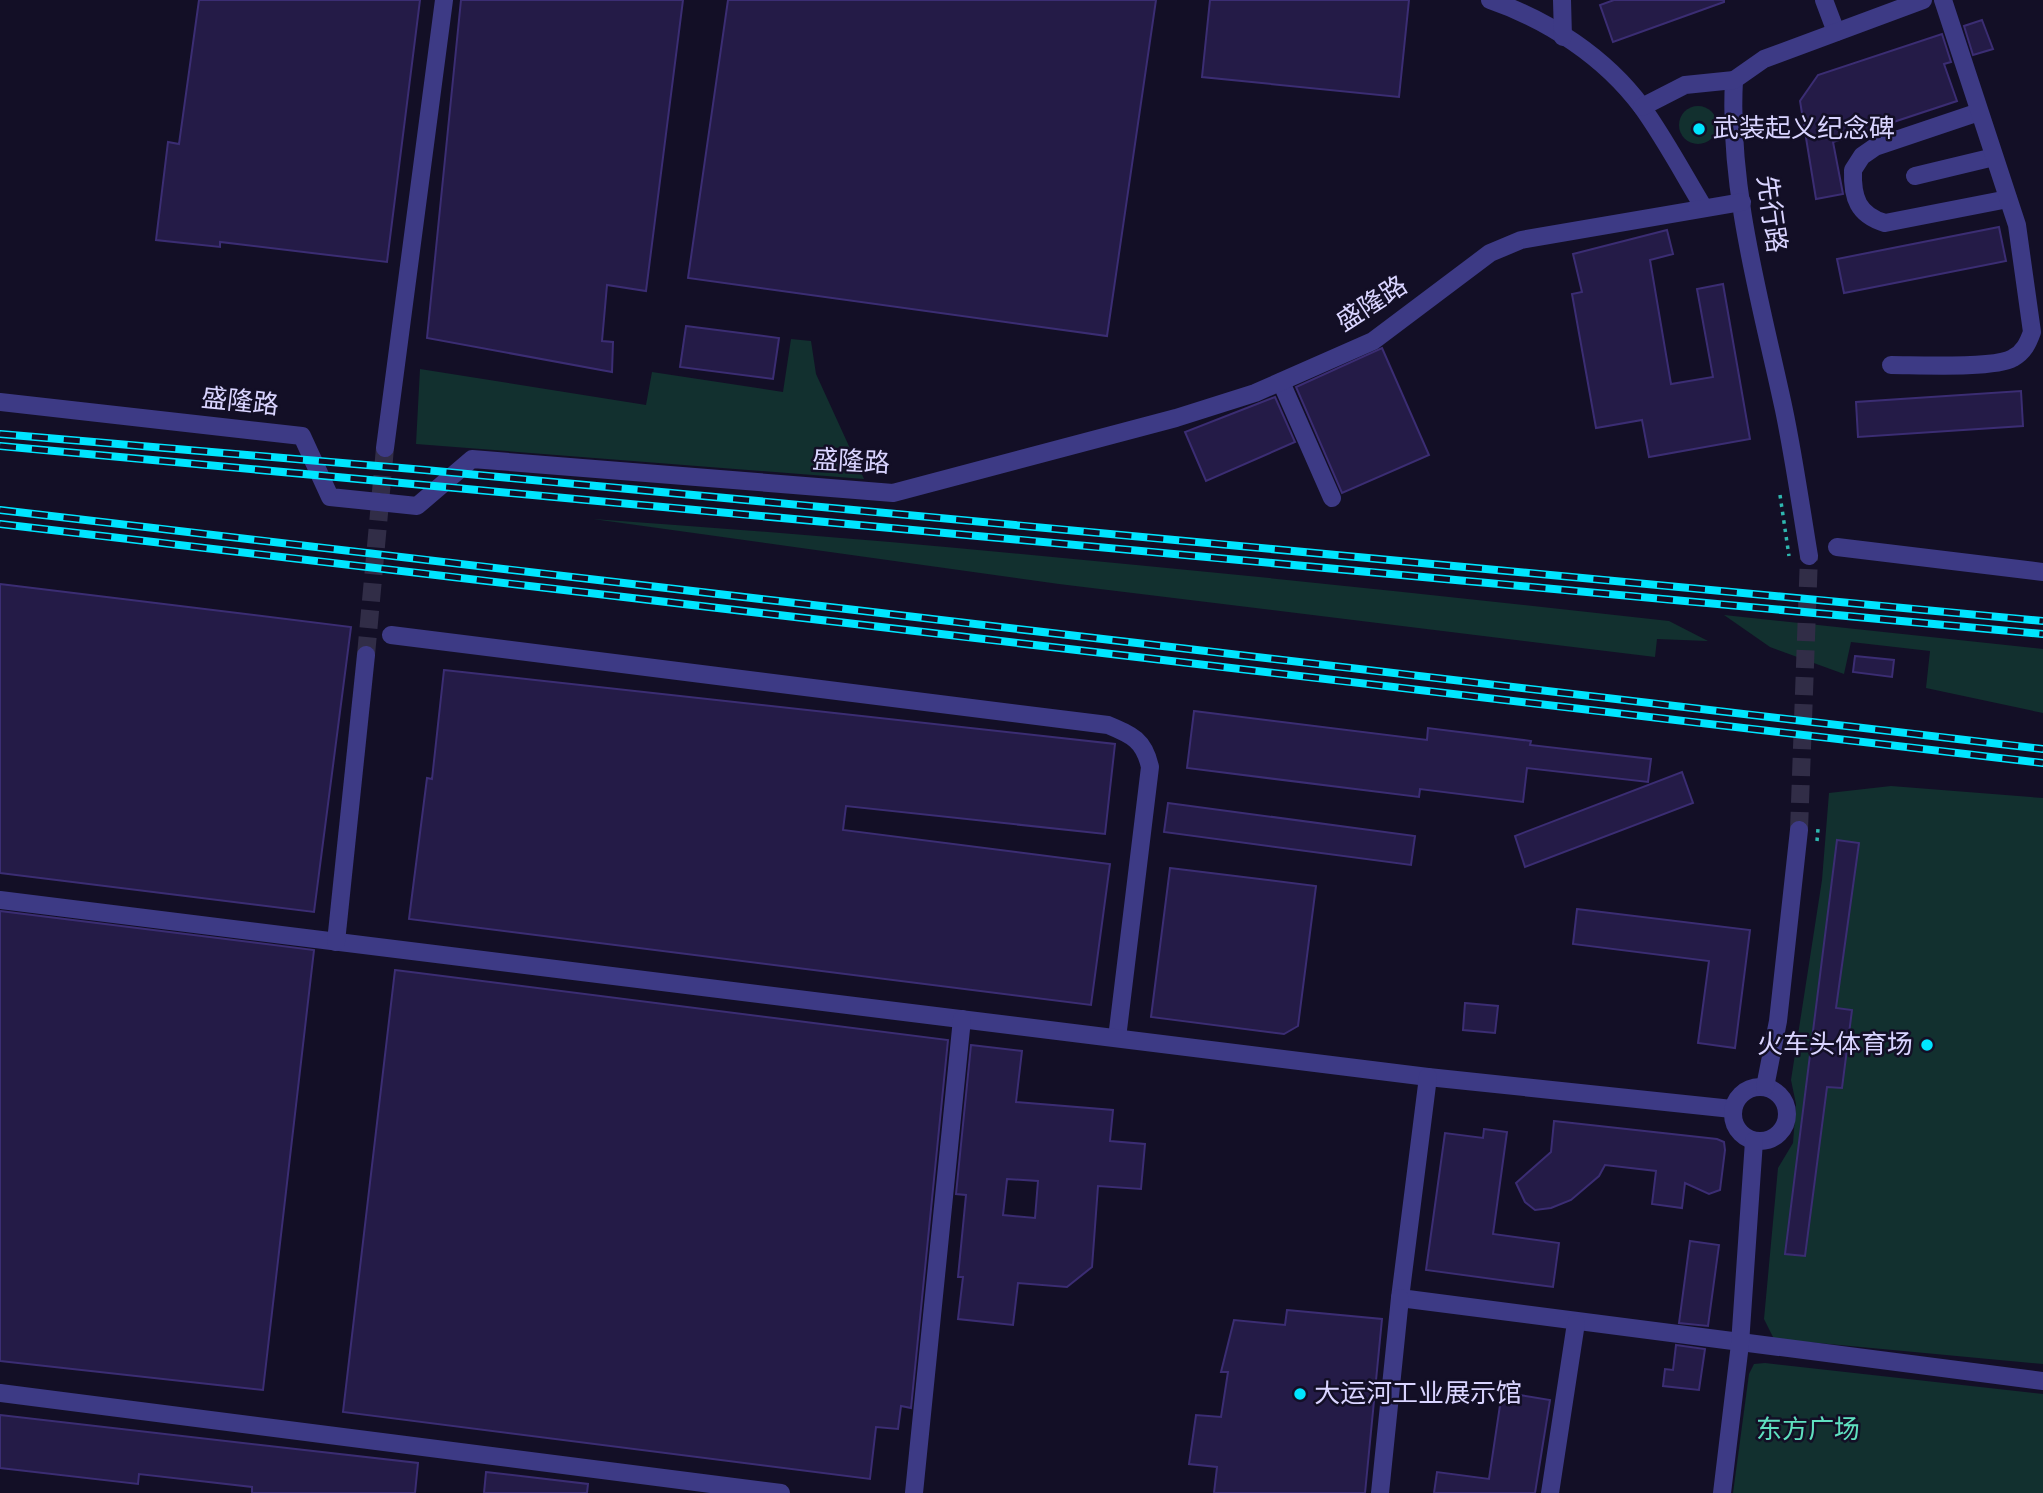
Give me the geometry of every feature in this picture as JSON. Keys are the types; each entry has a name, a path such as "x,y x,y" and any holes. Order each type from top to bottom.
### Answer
{"street":[{"path":"385,448 444,0"},
{"path":"1490,0 1526,13 1603,64 1642,107 1704,208"},
{"path":"1562,0 1563,37"},
{"path":"1824,0 1836,32"},
{"path":"1642,107 1685,85 1734,80 1764,60 1923,0"},
{"path":"1891,365 1986,363 2012,359 2026,346 2032,332 2017,225 1943,0"},
{"name":"先行路","path":"1734,80 1731,121 1750,256 1785,414 1809,556"},
{"path":"1979,112 1875,147 1862,156 1853,170 1852,184 1858,205 1868,218 1885,223 2008,199"},
{"path":"1915,176 1994,157"},
{"name":"盛隆路","path":"0,402 302,436 330,498 417,506 472,459 893,493 1176,418 1281,382 1373,341 1490,253 1521,240 1742,202"},
{"path":"1281,382 1332,498"},
{"path":"1837,547 2043,572"},
{"path":"391,635 1108,725 1129,734 1146,749 1150,767 1116,1038"},
{"path":"336,942 366,655"},
{"path":"1765,1087 1778,1021 1799,830"},
{"path":"0,900 1428,1077 1732,1109"},
{"path":"914,1493 962,1019"},
{"path":"1380,1493 1400,1298 1428,1077"},
{"path":"1757,1087 1765,1087 1781,1097 1787,1115 1780,1133 1763,1142 1754,1141 1739,1133 1732,1117 1732,1109 1741,1094 1757,1087"},
{"path":"1722,1493 1740,1344 1754,1141"},
{"path":"1400,1298 1576,1323 2043,1381"},
{"path":"1550,1493 1576,1323"},
{"path":"0,1393 781,1493"}],"green space":[{"path":"1698,106 1712,111 1717,125 1712,139 1698,144 1684,139 1679,125 1684,111"},
{"path":"791,339 811,341 816,374 864,479 416,444 420,369 646,405 652,372 783,392"},
{"path":"593,519 997,552 1535,606 1669,621 1708,641 1657,639 1655,657 1059,584"},
{"path":"1724,615 2043,649 2043,713 1926,688 1930,651 1851,642 1844,674 1770,647"},
{"name":"火车头体育场","path":"1891,786 2043,798 2043,1364 1774,1339 1764,1319 1778,1168 1793,1143 1796,1104 1791,1080 1822,880 1829,793"},
{"name":"东方广场","path":"1765,1363 2043,1394 2043,1493 1733,1493 1749,1374 1754,1364"}],"building":[{"path":"199,0 420,0 387,262 220,242 220,247 156,240 168,142 179,144"},
{"path":"461,0 683,0 646,291 607,285 602,341 613,342 612,372 427,338"},
{"path":"728,0 1156,0 1107,336 688,278"},
{"path":"1210,0 1409,0 1399,97 1202,77"},
{"path":"1614,0 1724,2 1613,42 1600,5"},
{"path":"1982,20 1993,49 1973,55 1964,26"},
{"path":"1942,34 1951,62 1944,64 1957,101 1833,142 1843,194 1816,199 1800,101 1818,75"},
{"path":"1999,227 2006,261 1844,293 1837,259"},
{"path":"1667,230 1673,254 1650,260 1671,384 1713,377 1697,289 1723,284 1750,439 1649,457 1642,420 1596,428 1572,294 1582,292 1573,254"},
{"path":"686,326 779,338 773,379 680,367"},
{"path":"1382,348 1429,455 1342,493 1296,387"},
{"path":"2021,391 2023,426 1858,437 1856,402"},
{"path":"1275,397 1295,442 1206,481 1185,432"},
{"path":"0,584 351,627 314,912 0,873"},
{"path":"1855,656 1894,660 1892,677 1853,672"},
{"path":"444,670 1115,744 1105,834 846,806 843,830 1110,864 1091,1005 409,919 427,778 432,779"},
{"path":"1194,711 1427,740 1428,728 1531,741 1530,745 1651,759 1648,782 1527,768 1523,802 1420,789 1419,797 1187,768"},
{"path":"1682,772 1693,803 1525,867 1515,836"},
{"path":"1168,803 1415,836 1411,865 1164,832"},
{"path":"1837,840 1859,843 1836,1008 1852,1010 1842,1088 1827,1087 1805,1256 1785,1254"},
{"path":"1170,868 1316,886 1298,1026 1284,1034 1151,1017"},
{"path":"1577,909 1750,930 1735,1048 1698,1043 1709,961 1573,944"},
{"path":"0,911 314,950 263,1390 0,1361"},
{"path":"395,970 948,1040 911,1408 901,1406 898,1429 876,1427 870,1479 343,1412"},
{"path":"1465,1003 1498,1006 1495,1033 1463,1030"},
{"path":"971,1045 1022,1051 1016,1102 1113,1110 1110,1141 1145,1144 1141,1189 1098,1186 1092,1267 1067,1287 1018,1283 1013,1325 958,1319 963,1277 958,1277 966,1195 956,1194","holes":["1007,1179 1038,1181 1035,1218 1003,1215"]},
{"path":"1554,1121 1717,1139 1724,1142 1725,1150 1720,1190 1709,1194 1685,1183 1682,1208 1652,1204 1656,1171 1605,1165 1599,1176 1571,1200 1551,1208 1535,1210 1525,1202 1516,1183 1551,1152"},
{"path":"1484,1129 1507,1132 1493,1234 1559,1243 1553,1287 1426,1270 1445,1133 1483,1138"},
{"path":"1690,1241 1719,1245 1708,1326 1679,1323"},
{"name":"大运河工业展示馆","path":"1287,1310 1382,1319 1365,1493 1214,1493 1217,1467 1189,1464 1196,1415 1221,1417 1228,1372 1221,1372 1234,1320 1285,1325"},
{"path":"1676,1345 1705,1349 1699,1390 1663,1386 1665,1369 1673,1370"},
{"path":"1502,1392 1550,1400 1535,1493 1434,1493 1437,1472 1489,1479"},
{"path":"0,1415 418,1463 415,1493 252,1493 252,1487 139,1474 138,1484 0,1468"},
{"path":"486,1472 588,1484 587,1493 484,1493"}],"tunnel":[{"path":"366,655 385,448"},
{"path":"1799,830 1809,556"}],"railway":[{"path":"0,434 425,470 2043,621"},
{"path":"0,446 2043,634"},
{"path":"0,510 2043,749"},
{"path":"0,524 2043,763"}],"place":[{"name":"武装起义纪念碑","path":"1699,129"},
{"name":"火车头体育场","path":"1927,1045"},
{"name":"大运河工业展示馆","path":"1300,1394"}]}
